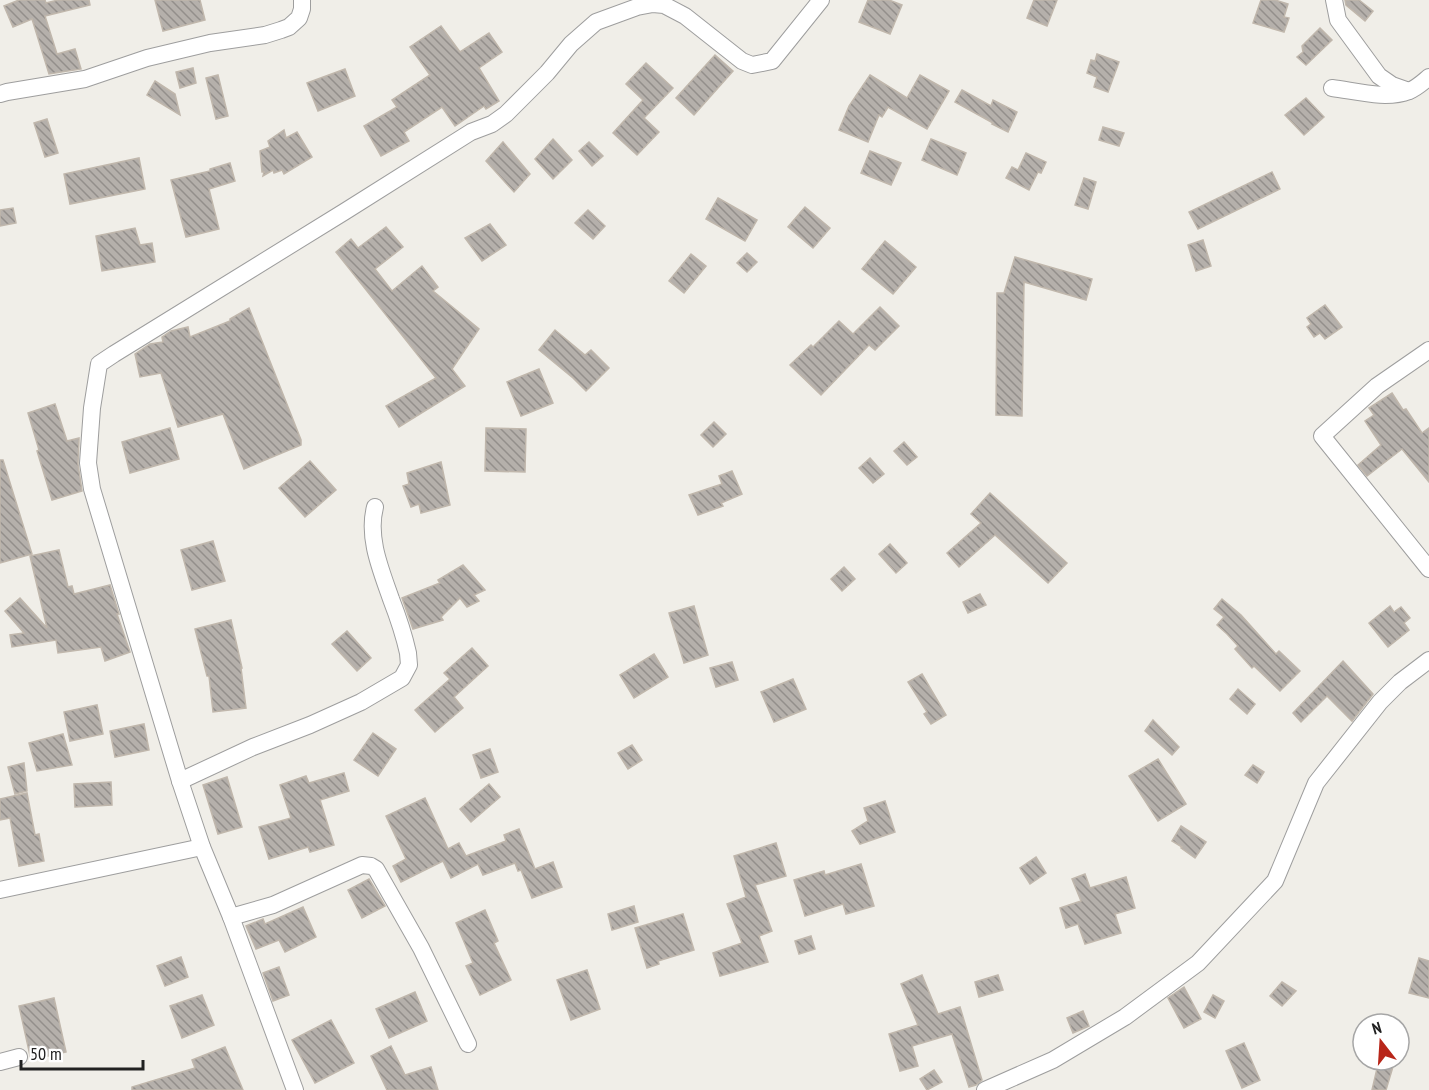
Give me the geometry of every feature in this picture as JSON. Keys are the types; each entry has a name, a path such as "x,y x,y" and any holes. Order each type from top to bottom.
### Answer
{"street":[{"path":"0,94 85,79 157,56 210,43 265,35 289,27 299,18 302,0"},
{"path":"295,1090 231,917 202,847 92,489 88,463 92,408 99,364 471,132 492,123 512,108 547,73 571,44 596,22 637,7 653,4 664,5 685,16 742,61 752,65 772,61 821,0"},
{"path":"1334,0 1338,20 1379,76 1392,85 1408,91"},
{"path":"1332,88 1392,95 1408,91 1429,77"},
{"path":"1429,350 1377,386 1322,436 1429,569"},
{"path":"180,781 253,747 361,702 402,678 407,671 410,660 405,640 376,552 372,517 375,507"},
{"path":"985,1090 1053,1060 1125,1017 1198,963 1275,881 1316,783 1380,702 1400,682 1429,660"},
{"path":"0,890 202,847"},
{"path":"231,917 273,905 362,865 371,866 376,869 421,948 468,1044"},
{"path":"0,1062 19,1057"}],"building":[{"path":"19,0 45,0 46,3 58,0 89,0 90,5 45,16 57,54 75,49 81,69 49,74 32,19 13,27 4,6"},
{"path":"155,0 200,0 205,20 163,31"},
{"path":"868,0 889,0 902,5 890,34 859,22"},
{"path":"1034,0 1057,0 1047,26 1027,18"},
{"path":"1261,0 1275,0 1288,4 1284,17 1289,18 1284,32 1253,23"},
{"path":"1345,0 1359,0 1373,11 1365,21 1346,5"},
{"path":"441,26 460,52 489,33 502,52 479,68 499,101 486,109 484,106 455,126 442,107 404,132 409,141 381,156 364,126 397,107 392,100 430,75 410,47"},
{"path":"1320,28 1332,40 1306,65 1297,57 1303,52 1302,46"},
{"path":"1097,54 1119,62 1108,92 1094,87 1097,77 1087,73 1091,60 1095,61"},
{"path":"715,55 733,71 694,115 676,98"},
{"path":"646,63 673,88 644,118 659,132 637,155 613,133 643,100 626,84"},
{"path":"193,68 196,83 180,88 176,72"},
{"path":"345,69 355,96 318,111 307,83"},
{"path":"218,75 228,116 216,119 206,78"},
{"path":"870,75 907,98 920,75 949,91 927,129 888,107 882,117 879,115 868,142 839,130 849,106"},
{"path":"155,81 175,94 180,115 147,95"},
{"path":"962,90 991,106 993,100 1017,112 1008,132 955,102"},
{"path":"1306,98 1324,117 1304,135 1285,115"},
{"path":"47,119 58,153 45,157 34,123"},
{"path":"1103,127 1124,133 1119,146 1099,140"},
{"path":"284,130 286,138 297,132 312,157 284,174 282,170 274,173 273,170 263,176 260,151 270,147 268,141"},
{"path":"553,139 572,160 553,179 535,159"},
{"path":"931,139 966,153 957,175 922,160"},
{"path":"503,142 530,174 514,192 486,161"},
{"path":"589,142 603,156 592,166 579,151"},
{"path":"870,151 901,163 891,185 861,173"},
{"path":"1026,153 1046,162 1029,190 1006,178 1012,167 1018,170"},
{"path":"139,158 145,189 70,204 64,174"},
{"path":"230,163 235,181 209,189 219,229 186,237 171,180 210,171 210,169"},
{"path":"1272,172 1280,189 1198,229 1189,212"},
{"path":"1084,178 1096,182 1088,209 1075,205"},
{"path":"718,198 757,220 745,241 706,219"},
{"path":"805,207 830,228 813,248 788,227"},
{"path":"13,208 16,223 0,226 0,210"},
{"path":"588,210 605,226 593,239 575,223"},
{"path":"490,224 506,245 482,261 465,238"},
{"path":"386,227 403,247 375,269 392,291 422,266 438,287 433,291 479,329 452,369 465,386 399,427 386,406 436,378 336,252 351,239 358,248"},
{"path":"135,228 140,245 152,243 155,262 102,271 96,236"},
{"path":"1203,240 1211,266 1196,271 1188,245"},
{"path":"885,241 916,267 893,294 862,269"},
{"path":"747,253 757,262 747,272 737,263"},
{"path":"691,254 706,266 684,293 669,281"},
{"path":"1015,257 1092,279 1086,300 1024,282 1022,416 996,415 997,293 1004,293"},
{"path":"1325,305 1342,327 1325,339 1320,333 1314,337 1307,327 1311,324 1307,318"},
{"path":"880,307 899,326 875,350 869,345 821,395 790,365 811,345 813,347 839,321 853,334"},
{"path":"249,308 301,445 244,469 223,414 178,427 161,373 140,377 135,354 150,344 163,342 162,337 171,331 188,327 190,337 230,321"},
{"path":"555,330 585,355 591,350 609,368 586,391 539,350"},
{"path":"539,369 553,403 521,416 507,382"},
{"path":"1392,393 1422,433 1429,428 1429,482 1402,449 1367,476 1358,465 1381,445 1365,421 1374,415 1369,408"},
{"path":"55,404 67,441 79,438 78,464 82,491 52,500 28,413"},
{"path":"714,422 726,434 713,447 701,435"},
{"path":"170,428 179,459 130,473 122,442"},
{"path":"486,428 526,429 525,472 485,471"},
{"path":"904,442 917,457 907,465 894,451"},
{"path":"870,458 884,474 873,483 859,468"},
{"path":"0,460 3,460 32,554 0,563"},
{"path":"310,461 336,490 305,517 279,488"},
{"path":"441,462 450,505 421,513 419,504 411,507 403,486 409,484 407,473"},
{"path":"732,471 742,494 721,503 723,506 698,515 689,495 722,484 719,476"},
{"path":"990,493 1067,563 1048,583 995,535 959,567 947,553 981,523 971,514"},
{"path":"213,541 225,581 192,590 181,550"},
{"path":"890,544 907,563 896,573 879,554"},
{"path":"59,550 68,587 72,586 74,594 110,585 130,652 105,661 101,647 58,653 56,640 12,647 10,635 24,633 5,611 20,598 47,628 30,556"},
{"path":"463,565 485,590 474,595 479,601 467,607 460,598 441,617 443,620 413,629 402,598 440,583 438,580"},
{"path":"844,567 855,579 842,591 831,579"},
{"path":"980,594 986,605 968,613 963,602"},
{"path":"1222,599 1241,615 1276,654 1279,651 1300,671 1280,691 1254,666 1252,668 1235,649 1238,646 1217,625 1224,617 1214,609"},
{"path":"694,606 708,655 684,663 669,613"},
{"path":"1390,606 1394,612 1401,607 1410,618 1404,623 1409,630 1388,647 1369,623"},
{"path":"231,620 242,668 246,708 213,712 209,676 207,676 195,629"},
{"path":"347,631 371,658 357,671 332,644"},
{"path":"472,648 488,666 454,697 463,708 435,732 415,710 450,679 444,673"},
{"path":"654,654 668,677 634,698 620,675"},
{"path":"1343,661 1373,694 1352,721 1327,696 1301,722 1293,713"},
{"path":"732,662 738,680 716,687 710,668"},
{"path":"922,674 946,715 931,724 924,714 927,712 908,682"},
{"path":"793,679 806,709 774,722 761,692"},
{"path":"1238,689 1255,704 1247,714 1230,699"},
{"path":"97,705 103,734 70,741 64,712"},
{"path":"1153,720 1179,747 1172,755 1145,731"},
{"path":"144,724 149,750 115,757 110,731"},
{"path":"373,733 396,749 378,776 354,760"},
{"path":"63,734 72,765 37,771 29,743"},
{"path":"632,745 642,760 628,769 618,753"},
{"path":"490,749 498,772 481,778 473,755"},
{"path":"1158,759 1186,804 1158,821 1129,776"},
{"path":"24,763 27,791 15,794 8,767"},
{"path":"1253,765 1264,772 1257,783 1245,775"},
{"path":"344,773 349,791 320,800 334,845 310,852 308,847 269,859 259,827 291,818 280,785 306,776 309,783"},
{"path":"227,777 242,827 218,834 203,785"},
{"path":"111,782 112,805 75,807 74,784"},
{"path":"489,784 500,797 471,822 460,809"},
{"path":"27,793 35,835 39,834 44,861 19,866 10,818 0,820 0,799"},
{"path":"425,798 448,849 459,843 466,856 506,841 504,835 519,829 535,869 553,862 562,887 532,898 521,870 518,871 515,863 483,875 478,864 451,878 443,861 401,882 393,866 406,859 386,816"},
{"path":"885,801 895,832 860,844 852,831 868,821 864,808"},
{"path":"1181,826 1206,842 1195,858 1172,841"},
{"path":"776,843 786,876 755,885 772,931 759,936 768,962 720,976 713,953 742,943 727,904 746,897 734,856"},
{"path":"1036,857 1046,873 1030,884 1020,868"},
{"path":"861,864 874,906 846,914 843,904 805,916 794,880 824,871 825,875"},
{"path":"1085,874 1090,888 1126,877 1135,908 1115,914 1121,933 1085,944 1078,924 1066,928 1060,908 1081,901 1072,879"},
{"path":"369,879 385,906 362,918 348,890"},
{"path":"634,906 638,922 612,930 608,914"},
{"path":"303,907 316,937 285,952 279,940 256,949 246,926 263,919 265,924"},
{"path":"485,910 498,941 494,943 511,980 480,995 466,966 473,963 456,923"},
{"path":"683,914 694,950 658,961 659,964 647,968 635,928"},
{"path":"811,936 815,949 799,954 795,941"},
{"path":"181,957 188,977 165,986 157,966"},
{"path":"1419,958 1429,961 1429,998 1409,993"},
{"path":"279,967 289,995 273,1001 263,973"},
{"path":"587,970 600,1009 571,1020 557,980"},
{"path":"922,975 938,1014 960,1007 982,1080 976,1085 969,1087 952,1034 912,1046 918,1066 900,1071 889,1034 918,1025 901,984"},
{"path":"998,975 1003,990 979,997 975,982"},
{"path":"1282,982 1296,991 1282,1006 1270,996"},
{"path":"1184,987 1201,1019 1184,1028 1168,998"},
{"path":"415,992 427,1021 389,1038 376,1009"},
{"path":"202,995 214,1025 182,1038 170,1006"},
{"path":"1213,995 1224,1001 1215,1018 1204,1012"},
{"path":"54,998 66,1052 31,1060 19,1006"},
{"path":"1083,1011 1089,1026 1073,1033 1067,1018"},
{"path":"331,1020 354,1063 315,1083 292,1040"},
{"path":"1244,1043 1260,1080 1242,1088 1226,1051"},
{"path":"391,1046 405,1075 431,1067 438,1090 387,1090 371,1056"},
{"path":"225,1047 243,1090 132,1090 132,1087 195,1068 192,1060"},
{"path":"934,1070 942,1082 927,1090 920,1079"},
{"path":"1376,1072 1391,1072 1386,1090 1372,1090"}]}
